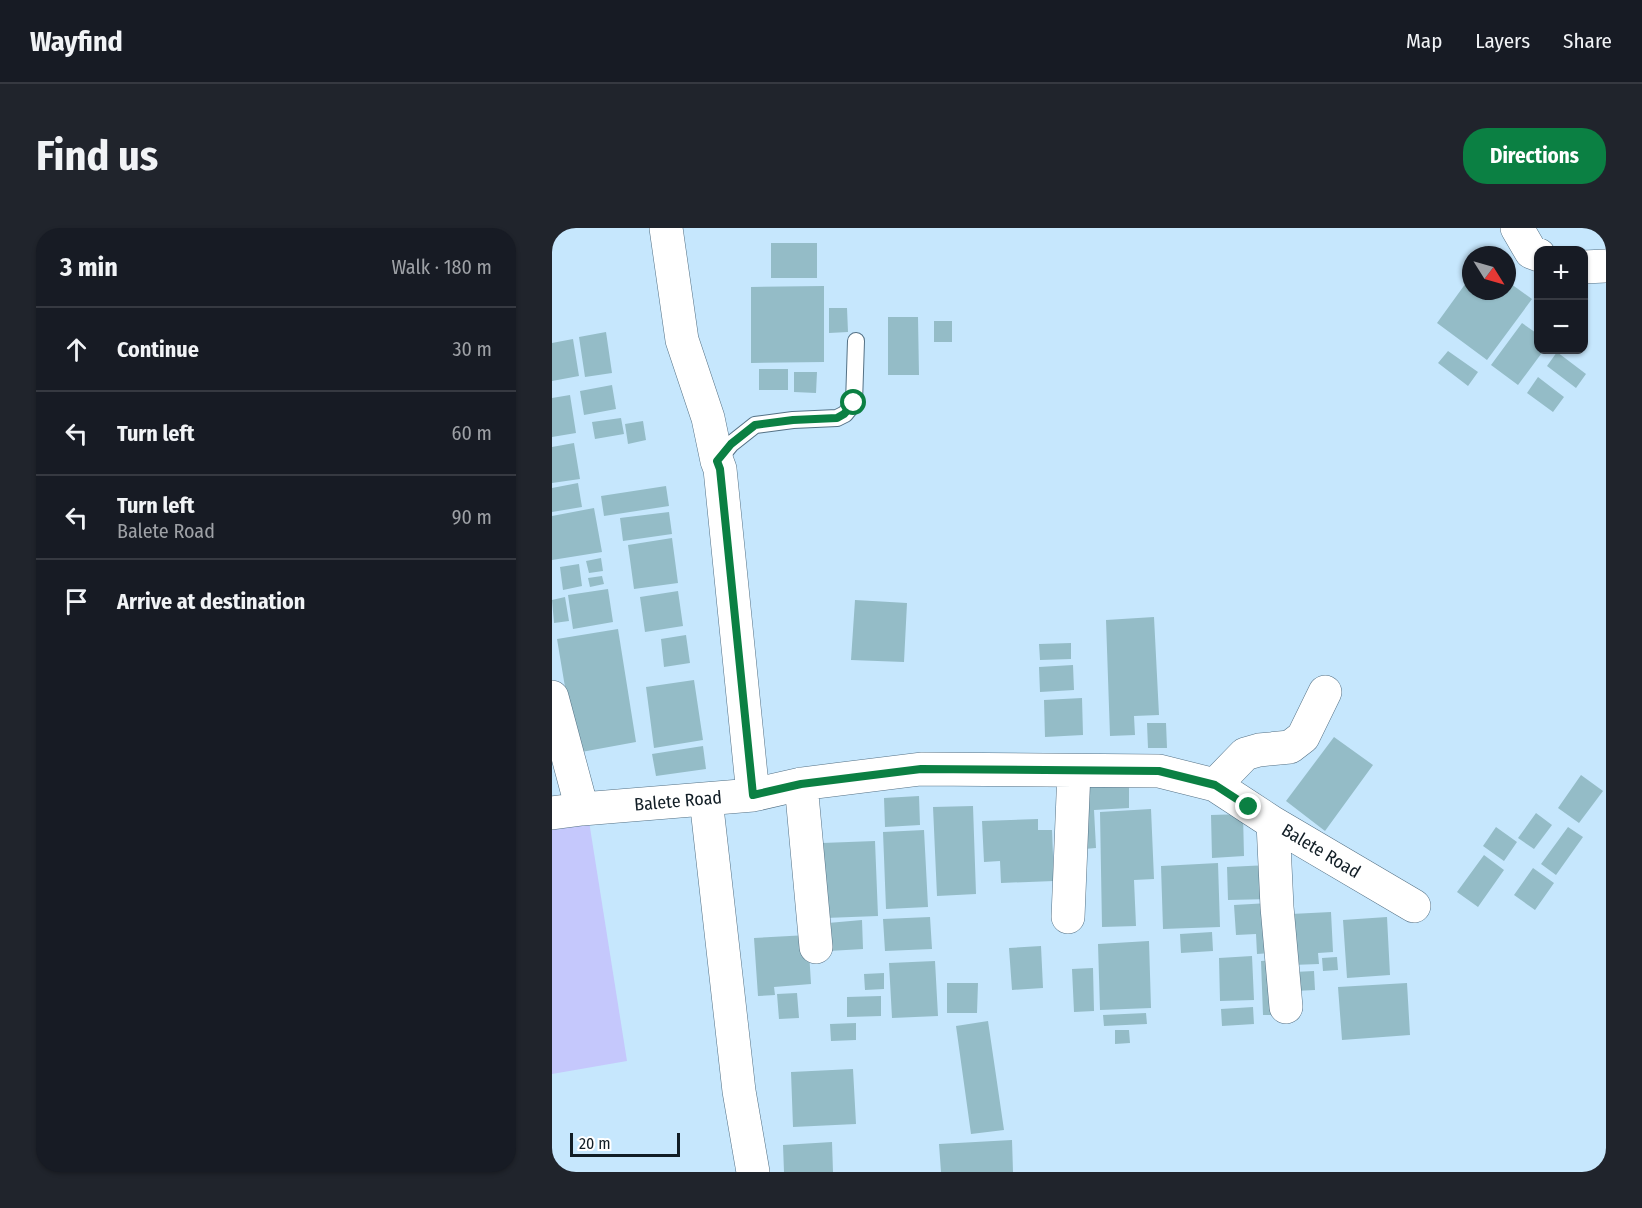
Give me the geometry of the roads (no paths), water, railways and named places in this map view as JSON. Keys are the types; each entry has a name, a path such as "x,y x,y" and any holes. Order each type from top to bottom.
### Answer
{"street":[{"path":"666,228 682,340 708,418 720,469 753,795"},
{"path":"1517,228 1531,252 1534,253"},
{"path":"1588,267 1606,266"},
{"path":"1215,785 1245,754 1259,750 1290,747 1303,737 1325,692"},
{"path":"552,697 567,811"},
{"name":"Balete Road","path":"567,811 753,795 801,784 921,769 1159,771 1215,785 1273,823 1414,906"},
{"path":"1068,917 1074,771"},
{"path":"801,784 816,948"},
{"path":"706,799 739,1091 753,1172"},
{"path":"1273,823 1277,907 1286,1006"}],"lane":[{"path":"717,461 731,444 755,425 837,418 844,414 854,403 856,341"}]}
